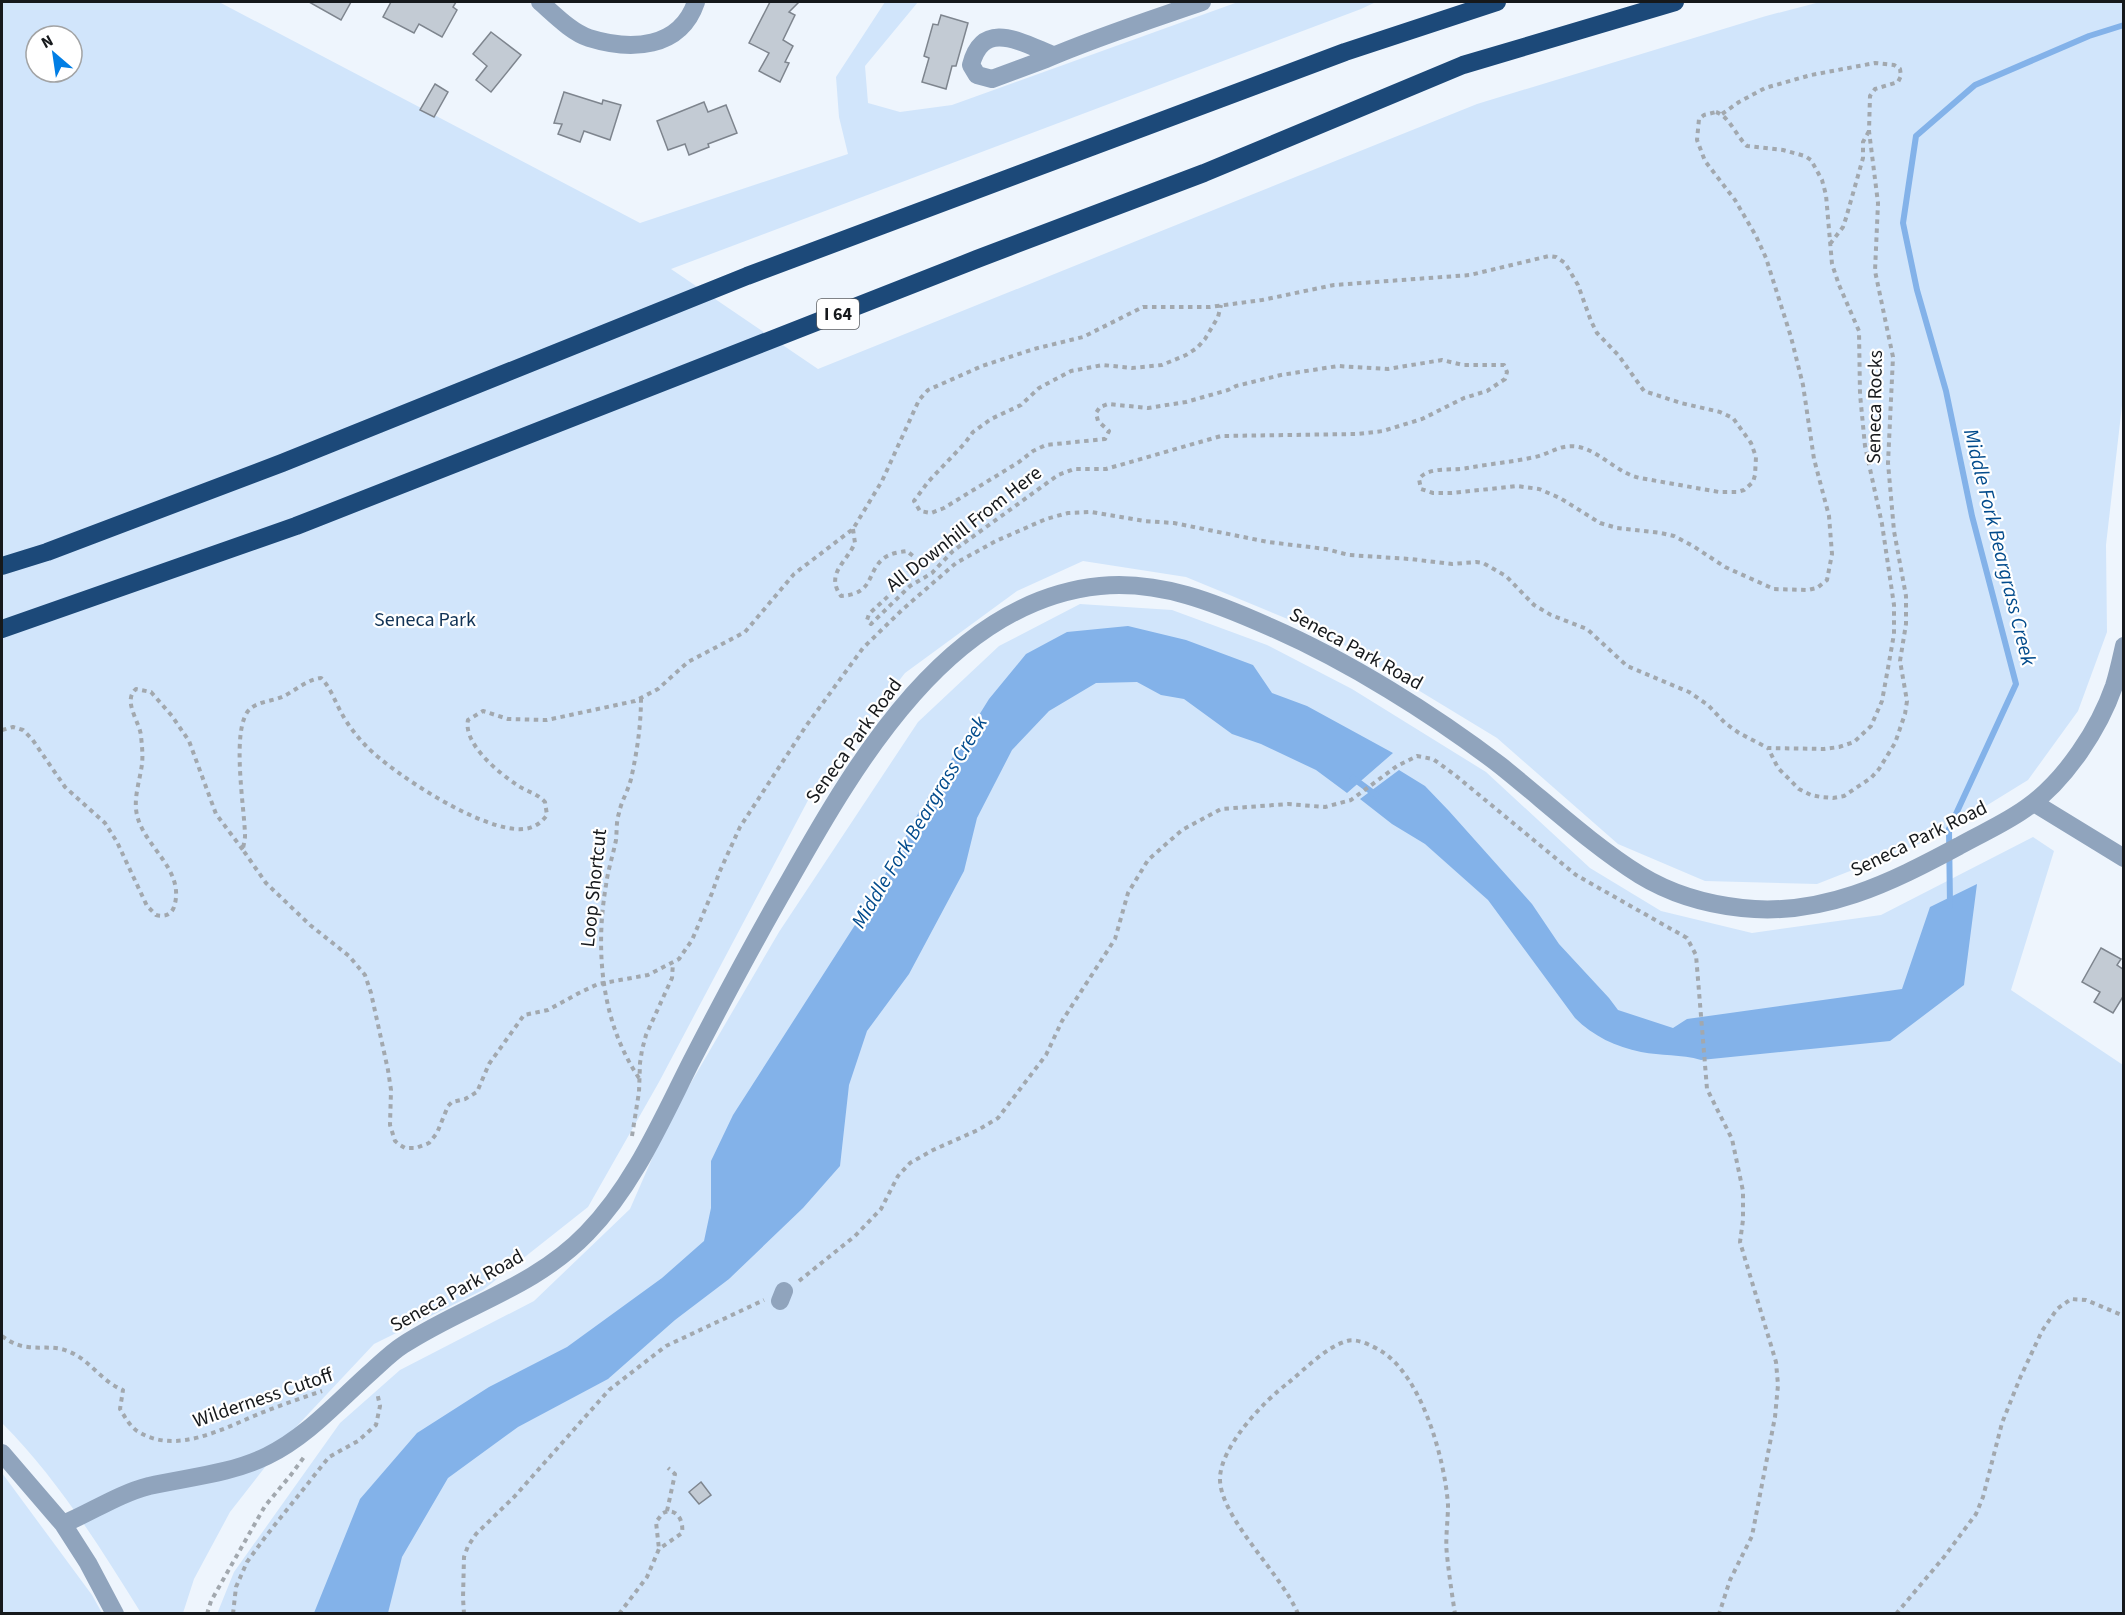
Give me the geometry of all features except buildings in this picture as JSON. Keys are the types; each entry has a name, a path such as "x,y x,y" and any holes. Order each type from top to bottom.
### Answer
{"highway":[{"path":"2,566 47,552 282,463 747,276 1345,52 1497,2"},
{"name":"I 64","path":"2,629 296,526 977,259 1204,173 1463,65 1675,2"}],"street":[{"path":"540,2 558,19 588,38 633,46 661,41 678,31 691,17 696,2"},
{"path":"1053,55 1202,2"},
{"name":"Seneca Park Road","path":"63,1524 117,1497 149,1486 201,1477 263,1458 304,1434 399,1347 515,1288 551,1264 582,1239 602,1217 630,1178 744,960 851,776 895,716 935,672 980,632 1044,598 1097,586 1145,586 1175,591 1232,610 1298,639 1443,724 1636,872 1683,896 1716,905 1765,911 1791,910 1833,902 1863,893 1908,874 2015,816 2034,803 2080,752 2102,715 2115,683 2124,646"},
{"path":"2034,803 2124,858"},
{"path":"2,1453 63,1524 88,1563 115,1614"}],"path":[{"name":"Seneca Rocks","path":"1722,114 1756,92 1811,75 1867,64 1885,63 1900,69 1901,76 1898,82 1875,89 1870,96 1869,130 1878,203 1875,271 1893,357 1888,463 1894,531 1906,596 1906,624 1900,661 1907,701 1905,714 1895,743 1879,769 1871,778 1844,796 1821,797 1799,789 1778,768 1768,748"},
{"path":"1830,244 1843,227 1863,158 1863,141 1869,130"},
{"name":"All Downhill From Here","path":"853,529 855,543 836,572 834,580 841,596 862,590 885,558 907,551 913,556 913,562 905,577 869,614 867,620 871,624 910,586 932,573 953,551 1058,475 1074,469 1106,469 1221,436 1357,434 1383,431 1422,419 1464,398 1487,391 1505,379 1507,372 1504,365 1463,365 1442,360 1388,369 1338,366 1281,375 1186,402 1148,408 1108,404 1100,407 1096,413 1098,421 1108,431 1105,439 1046,445 944,508 932,513 920,511 914,501 928,482 973,432 991,419 1021,405 1039,388 1071,371 1103,365 1132,368 1162,365 1186,355 1205,339 1218,316 1221,305"},
{"path":"2,730 18,728 32,739 61,782 97,813 110,829 151,911 162,916 168,915 172,912 175,903 175,888 167,864 148,838 136,814 142,747 141,730 130,699 136,689 151,692 172,716 189,741 216,814 243,850"},
{"name":"Loop Shortcut","path":"639,1078 628,1062 610,1016 602,968 600,935 605,887 616,839 616,823 631,780 638,749 642,698"},
{"path":"464,1614 462,1598 464,1557 468,1545 609,1390 666,1346 782,1296 855,1236 881,1209 898,1176 910,1163 998,1118 1046,1055 1062,1021 1114,939 1134,881 1148,860 1165,844 1182,830 1221,809 1288,804 1325,807 1351,800 1397,766 1417,756 1433,759 1455,775 1576,875 1687,938 1696,955 1707,1089 1732,1139 1743,1191 1740,1242 1776,1362 1779,1385 1752,1536 1730,1580 1719,1614"},
{"path":"632,1137 639,1092 639,1063 646,1035 672,978 674,963"},
{"path":"1896,1614 1944,1557 1976,1514 1983,1497 2002,1423 2042,1331 2057,1309 2072,1299 2086,1300 2124,1316"},
{"name":"Wilderness Cutoff","path":"2,1336 10,1342 29,1348 50,1347 70,1352 89,1364 110,1384 123,1390 120,1409 133,1427 139,1432 160,1440 176,1441 196,1438 290,1402 332,1389"},
{"path":"1298,1614 1288,1593 1238,1523 1224,1498 1220,1478 1224,1461 1237,1437 1253,1415 1308,1367 1331,1350 1349,1341 1370,1344 1390,1356 1411,1381 1425,1410 1442,1465 1448,1504 1446,1553 1455,1614"},
{"path":"233,1614 236,1587 247,1562 266,1536 329,1457 358,1441 376,1425 380,1406 376,1386 367,1375"},
{"path":"207,1614 211,1601 265,1506 291,1476 310,1447"},
{"path":"619,1614 647,1576 659,1549 656,1522 667,1511 675,1474 668,1468"},
{"path":"659,1549 682,1533 683,1526 678,1515 667,1511"}],"green space":[{"name":"Seneca Park","path":"2,2 219,2 640,223 848,154 839,117 836,77 885,2 918,2 865,66 868,103 900,112 952,105 1238,2 1376,2 671,269 818,369 1477,104 1766,16 1820,2 2123,2 2124,388 2106,545 2107,632 2078,711 2028,780 1934,838 1817,884 1705,881 1618,844 1497,738 1329,636 1186,577 1083,561 1017,591 905,673 814,789 659,1082 588,1207 483,1290 374,1344 297,1426 230,1512 194,1579 183,1613 141,1613 94,1538 22,1444 2,1423"},
{"path":"1080,604 1172,610 1267,645 1352,689 1486,772 1590,868 1661,911 1752,933 1881,915 2033,837 2054,851 2011,990 2123,1065 2123,1613 217,1614 234,1572 340,1423 400,1370 534,1301 630,1209 668,1122 779,932 918,722 999,646"},
{"path":"2,1473 92,1595 102,1613 2,1613"}],"water":[{"path":"1128,626 1186,640 1253,665 1272,693 1307,706 1393,753 1347,793 1316,770 1261,744 1232,734 1184,699 1161,695 1137,682 1096,683 1049,711 1012,750 977,818 964,871 909,974 867,1031 849,1085 840,1166 803,1208 729,1279 675,1320 608,1379 518,1427 448,1478 402,1557 388,1613 314,1613 360,1499 417,1433 489,1387 567,1347 662,1278 704,1241 711,1208 711,1161 733,1115 871,900 920,810 989,699 1026,654 1067,632"},
{"path":"1399,770 1425,786 1449,811 1532,904 1559,944 1618,1010 1673,1028 1687,1019 1902,989 1930,907 1977,884 1964,985 1890,1041 1701,1060 1641,1052 1614,1044 1589,1030 1575,1018 1488,900 1425,844 1392,824 1360,799"}],"waterway":[{"name":"Middle Fork Beargrass Creek","path":"1950,906 1949,829 2016,684 1972,516 1946,391 1917,290 1903,223 1916,136 1975,85 2089,36 2124,25"},
{"name":"Middle Fork Beargrass Creek","path":"1353,778 1376,795"}]}
